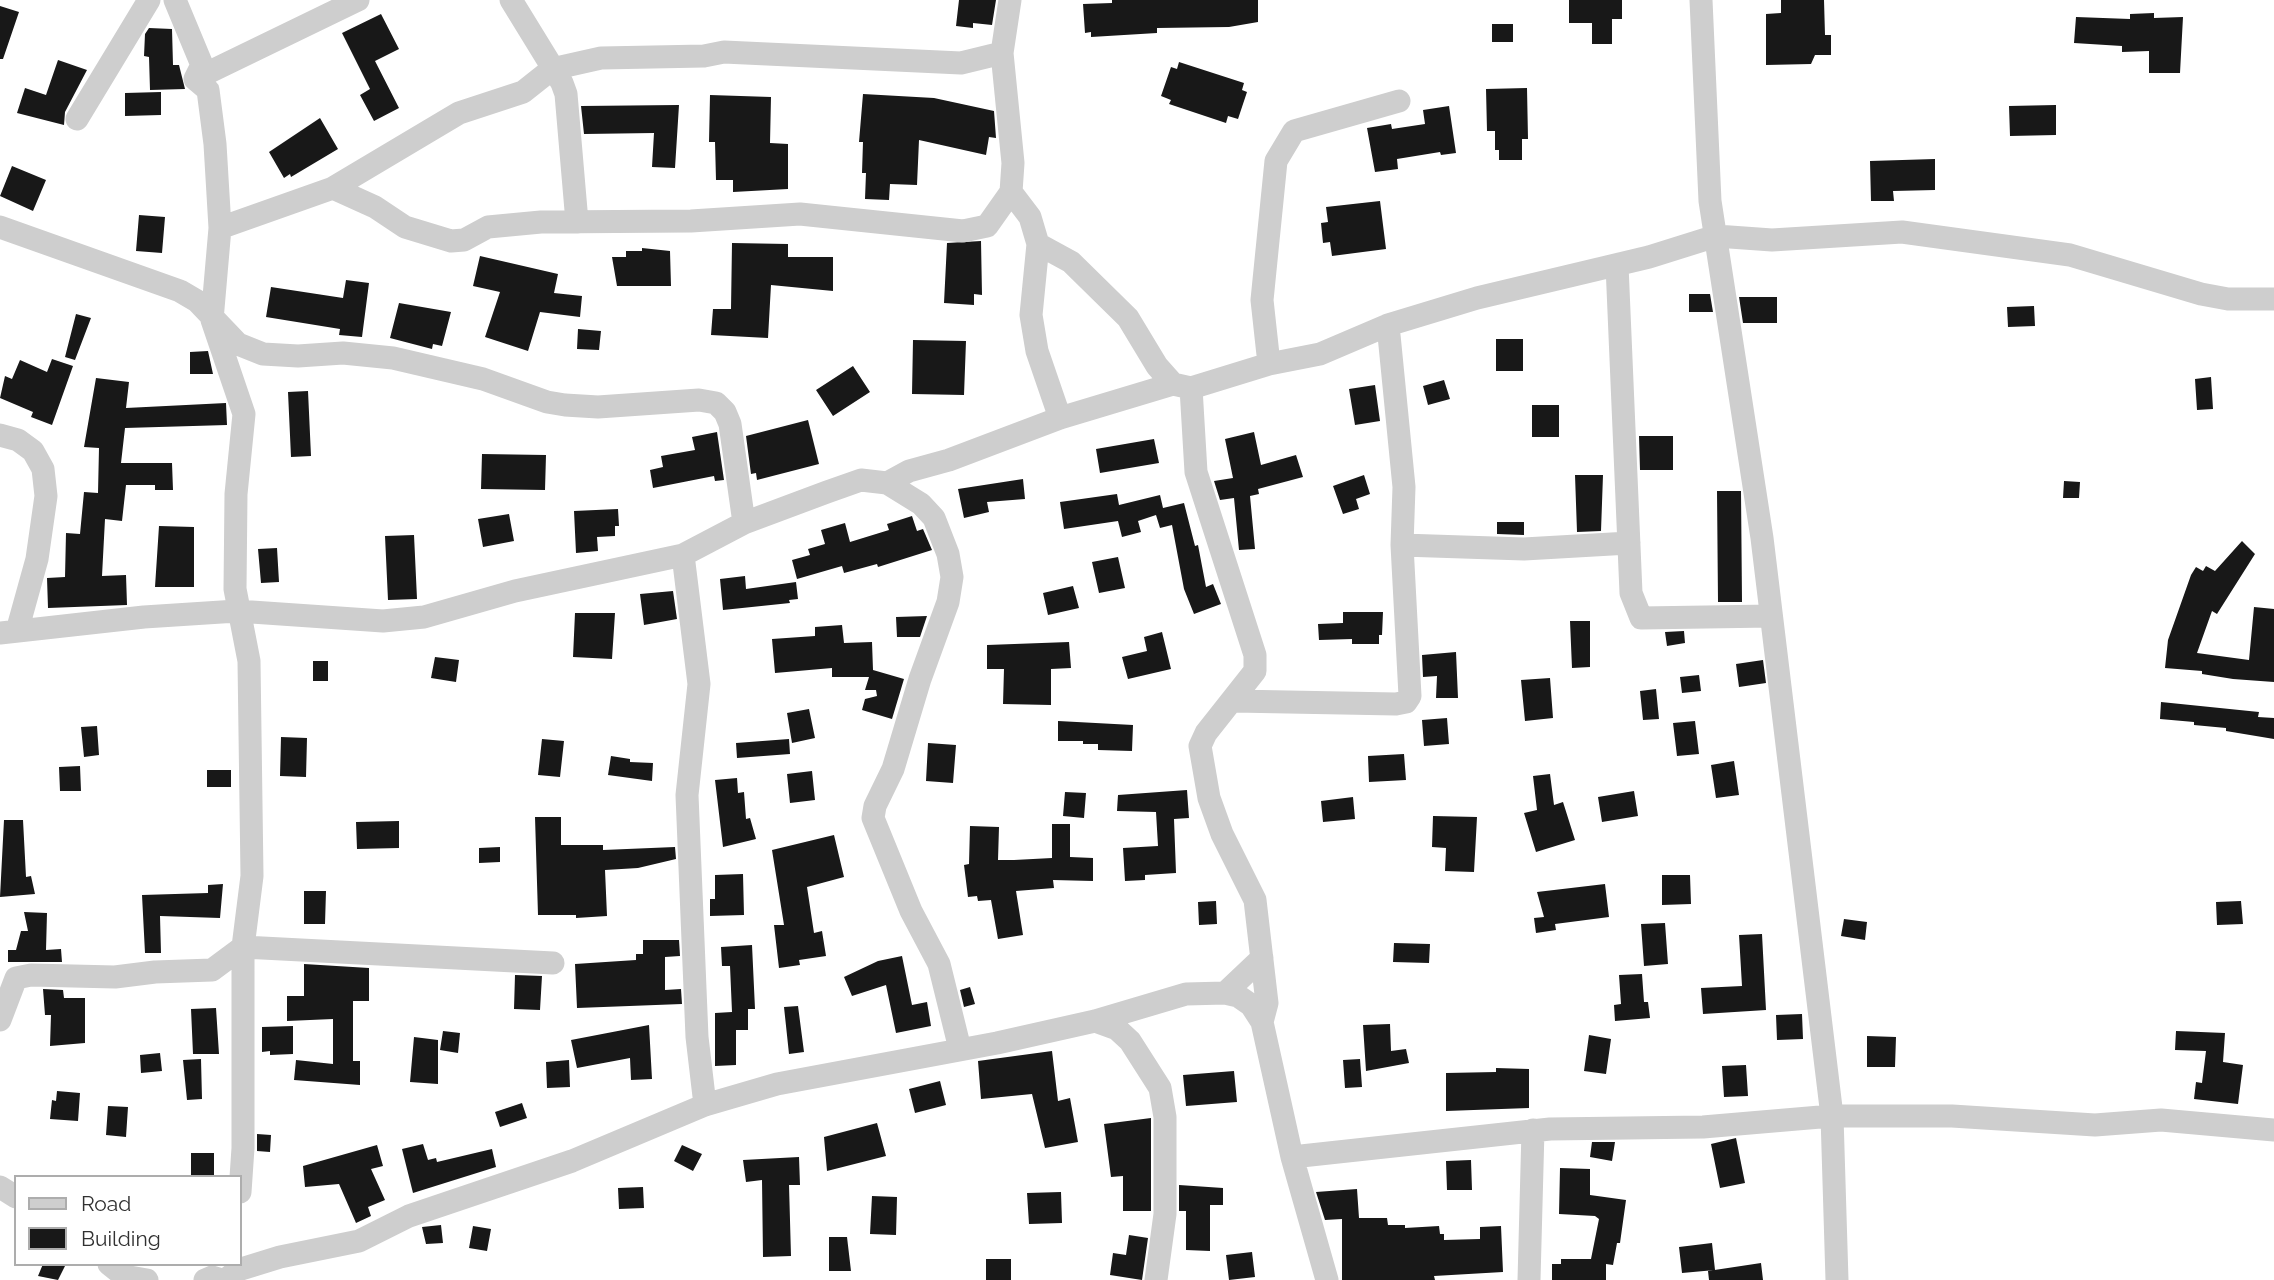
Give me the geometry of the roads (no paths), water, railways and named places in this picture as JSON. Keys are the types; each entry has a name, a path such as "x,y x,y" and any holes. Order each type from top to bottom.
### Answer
{"street":[{"path":"77,119 149,0"},
{"path":"175,0 202,65 195,79"},
{"path":"195,79 358,0"},
{"path":"511,0 562,83 566,94 577,222"},
{"path":"332,188 375,207 405,227 451,241 464,240 488,227 800,214 963,231 987,226 1011,192 1013,163 1003,54 1010,0"},
{"path":"1701,0 1704,131 1716,236 1772,616 1832,1116 1836,1280"},
{"path":"220,228 332,188 459,113 523,92 552,69 601,58 704,56 724,52 961,63 1003,54"},
{"path":"195,79 208,90 215,144 220,228 212,320 244,414 236,494 237,611 249,661 252,877 243,947 241,1175"},
{"path":"1269,364 1262,300 1276,161 1294,131 1399,101"},
{"path":"1011,192 1030,217 1038,244 1031,315 1037,351 1060,418"},
{"path":"0,227 180,290 197,300 212,320 238,344 263,354 298,356 343,353 393,358 483,379 547,402 565,405 624,406 699,401 716,403 725,412 730,424 744,523"},
{"path":"887,483 909,471 949,460 1060,418 1269,364 1320,354 1388,325 1477,298 1618,265 1716,236 1772,240 1902,232 2070,255 2201,294 2228,299 2274,299"},
{"path":"1038,244 1071,262 1128,318 1157,366 1182,386 1196,472 1255,655 1255,671 1234,701 1206,733 1200,746 1209,798 1255,900 1267,1003 1262,1022"},
{"path":"1618,265 1631,593 1641,618 1772,616"},
{"path":"1234,701 1406,702 1410,696 1402,545 1404,487 1388,325"},
{"path":"0,435 18,440 33,451 43,469 46,496 37,559 8,632 144,617 237,611 383,621 424,617 515,592 683,555 744,523 861,480 887,483 921,504 934,518 948,554 952,577 948,602 919,679 893,769 875,806 873,818 911,911 939,964 960,1049"},
{"path":"1402,545 1524,548 1629,543"},
{"path":"683,555 699,684 687,795 697,1037 705,1104"},
{"path":"0,1020 16,978 31,975 115,977 155,972 212,970 243,947 553,963"},
{"path":"1225,993 1262,958"},
{"path":"205,1280 212,1277 224,1280 238,1270 280,1257 359,1241 409,1216 572,1161 705,1104 777,1084 1095,1021 1186,994 1225,993 1238,996 1251,1005 1262,1022 1292,1157 1327,1280"},
{"path":"1095,1021 1117,1029 1130,1041 1160,1088 1165,1117 1165,1214 1156,1280"},
{"path":"1292,1157 1533,1130 1715,1127 1832,1116 1952,1116 2095,1125 2161,1120 2274,1130"},
{"path":"1530,1280 1533,1130"},
{"path":"112,1266 124,1276 147,1280"}]}
